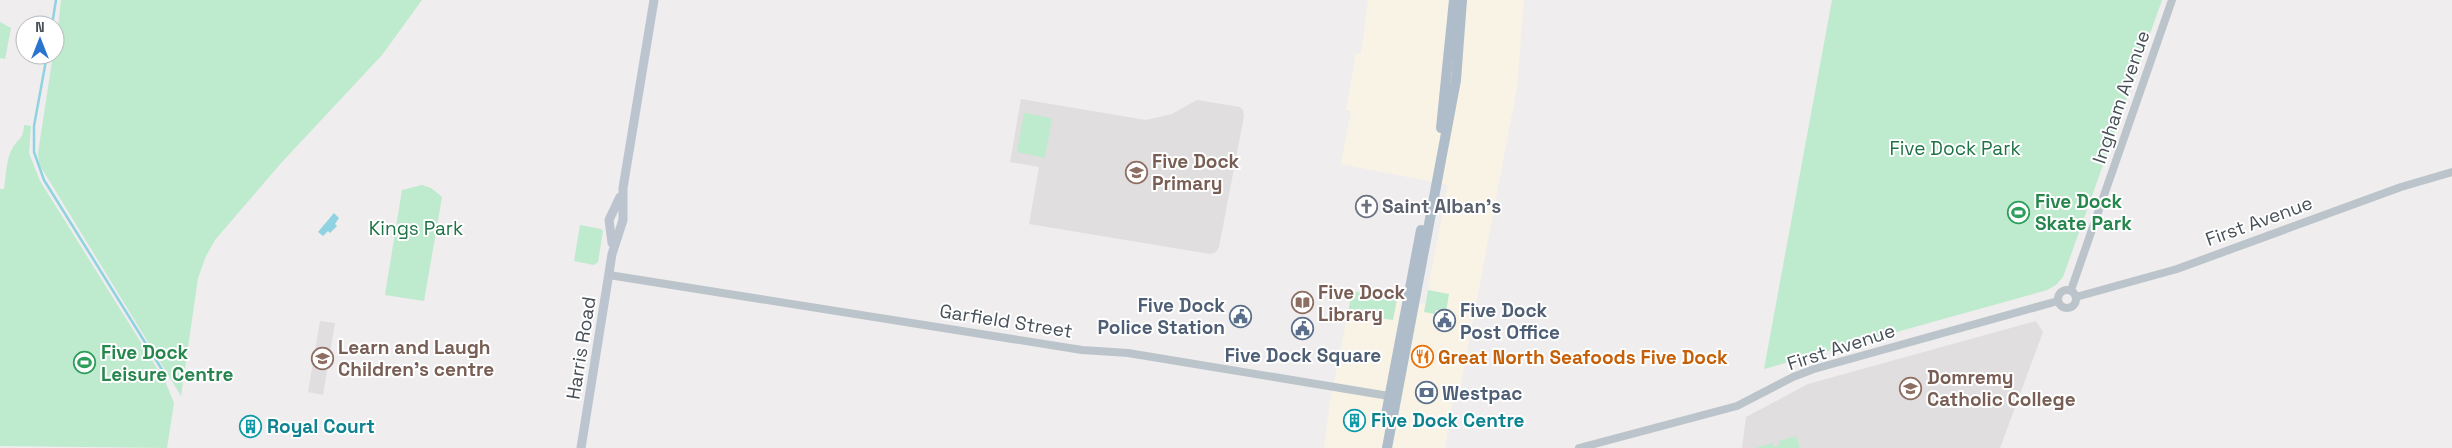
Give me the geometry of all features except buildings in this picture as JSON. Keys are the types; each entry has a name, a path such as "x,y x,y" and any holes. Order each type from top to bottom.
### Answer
{"main road":[{"name":"Harris Road","path":"581,448 616,226 623,220 618,215 654,0"},
{"path":"1387,448 1394,396 1443,121 1454,0"},
{"path":"1380,448 1394,396 1456,80 1462,0"}],"street":[{"name":"Ingham Avenue","path":"2070,290 2172,0"},
{"name":"First Avenue","path":"2076,297 2177,269 2392,190 2452,172"},
{"name":"Garfield Street","path":"609,275 1077,349 1128,353 1394,396"},
{"path":"2070,290 2076,297 2075,304 2069,308 2062,306 2058,301 2062,291 2070,290"},
{"name":"First Avenue","path":"1579,448 1737,406 1793,377 1814,369 2058,301"}],"shaded area":[{"path":"1368,0 1524,0 1517,88 1460,389 1455,388 1445,448 1324,448 1330,401 1348,313 1393,320 1397,299 1425,304 1448,185 1341,164 1351,111 1346,110 1356,53 1361,54"},
{"name":"Five Dock Primary","path":"1021,99 1146,120 1172,114 1197,100 1240,107 1243,110 1244,116 1219,247 1216,252 1210,254 1029,224 1039,167 1010,162"},
{"name":"Learn and Laugh Children's centre","path":"320,321 335,323 323,395 308,392"},
{"name":"Domremy Catholic College","path":"2036,321 2043,332 2000,448 1742,448 1746,417 1808,384"}],"green space":[{"path":"61,0 422,0 382,55 282,162 215,240 206,256 198,278 181,396 39,164 38,153 51,65 65,65 65,15 59,15"},
{"name":"Five Dock Park","path":"1832,0 2162,0 2063,277 2056,285 2047,290 1764,369"},
{"path":"0,22 11,28 5,59 0,58"},
{"path":"1024,113 1052,118 1045,158 1017,152"},
{"path":"24,125 31,126 29,153 40,181 165,381 174,403 167,448 0,446 0,189 4,189 8,158 14,145 21,137"},
{"name":"Kings Park","path":"422,185 431,188 442,197 424,301 385,295 402,190"},
{"path":"580,225 603,231 598,262 594,265 574,261"},
{"path":"1428,290 1449,294 1446,312 1436,310 1435,314 1424,312"},
{"path":"1352,291 1397,299 1393,320 1348,313"},
{"path":"1796,436 1800,448 1755,448 1773,443 1774,447 1779,445 1779,441"}],"water":[{"path":"334,213 339,218 335,224 337,226 330,233 328,231 323,236 318,232"}],"waterway":[{"path":"54,15 56,0"},
{"path":"45,65 34,126 34,152 44,180 166,376"}],"place":[{"name":"Five Dock Primary","path":"1136,172"},
{"name":"Saint Alban's","path":"1366,206"},
{"name":"Five Dock Skate Park","path":"2019,212"},
{"name":"Five Dock Library","path":"1302,303"},
{"name":"Five Dock Police Station","path":"1241,316"},
{"name":"Five Dock Post Office","path":"1444,321"},
{"name":"Five Dock Square","path":"1303,329"},
{"name":"Great North Seafoods Five Dock","path":"1422,357"},
{"name":"Learn and Laugh Children's centre","path":"322,358"},
{"name":"Five Dock Leisure Centre","path":"85,363"},
{"name":"Domremy Catholic College","path":"1911,388"},
{"name":"Westpac","path":"1426,393"},
{"name":"Five Dock Centre","path":"1355,420"},
{"name":"Royal Court","path":"251,426"}]}
